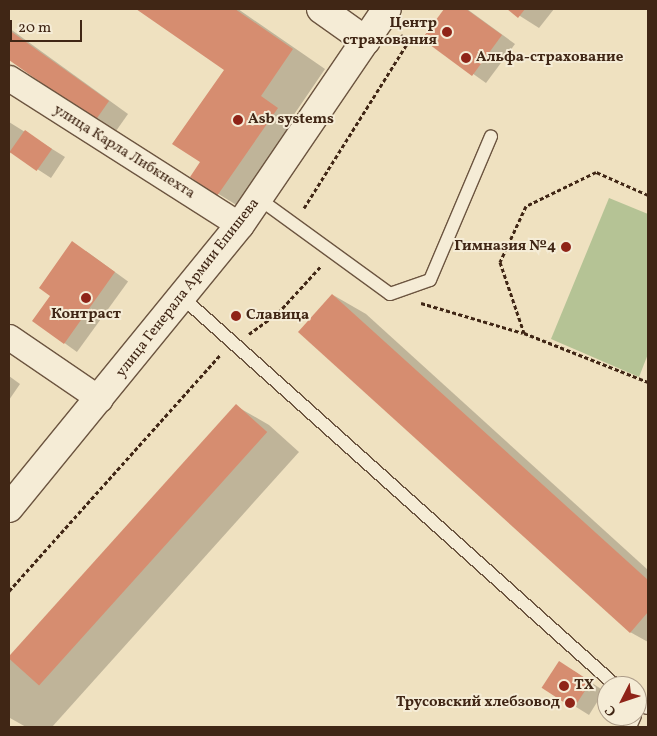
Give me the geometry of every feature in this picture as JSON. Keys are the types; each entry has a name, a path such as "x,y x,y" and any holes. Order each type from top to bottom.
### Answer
{"main road":[{"path":"321,9 366,41"},
{"name":"улица Генерала Армии Епишева","path":"9,508 183,298 240,225 366,41 383,13"}],"street":[{"name":"улица Карла Либкнехта","path":"9,78 240,225"},
{"path":"9,337 100,399"}],"lane":[{"path":"258,198 323,248 390,294 430,280 492,136"},
{"path":"183,298 605,676"}],"path":[{"path":"302,212 408,42 383,13"},
{"path":"524,333 500,262 526,206 596,172 648,195"},
{"path":"9,591 218,357 278,313 328,257 323,248"},
{"path":"390,294 524,333 648,382"}],"green space":[{"path":"609,198 648,214 648,354 639,377 551,339"}],"building":[{"path":"136,9 235,9 293,49 261,96 278,108 217,196 190,177 200,162 172,144 224,70"},
{"name":"Альфа-страхование","path":"444,9 466,9 502,35 472,76 422,39"},
{"path":"507,9 525,9 518,18"},
{"path":"9,30 109,101 95,121 9,60"},
{"path":"25,130 52,149 37,171 10,152"},
{"path":"72,241 115,272 64,344 32,321 50,296 39,288"},
{"path":"332,294 648,580 648,612 630,633 298,332"},
{"path":"236,404 267,432 39,686 9,658 9,656"},
{"path":"559,661 591,682 573,709 542,688"}],"place":[{"name":"Центр страхования","path":"447,32"},
{"name":"Альфа-страхование","path":"466,58"},
{"name":"Asb systems","path":"238,120"},
{"name":"Гимназия №4","path":"566,247"},
{"name":"Контраст","path":"86,298"},
{"name":"Славица","path":"236,316"},
{"name":"ТХ","path":"564,686"},
{"name":"Трусовский хлебзовод","path":"570,703"}]}
